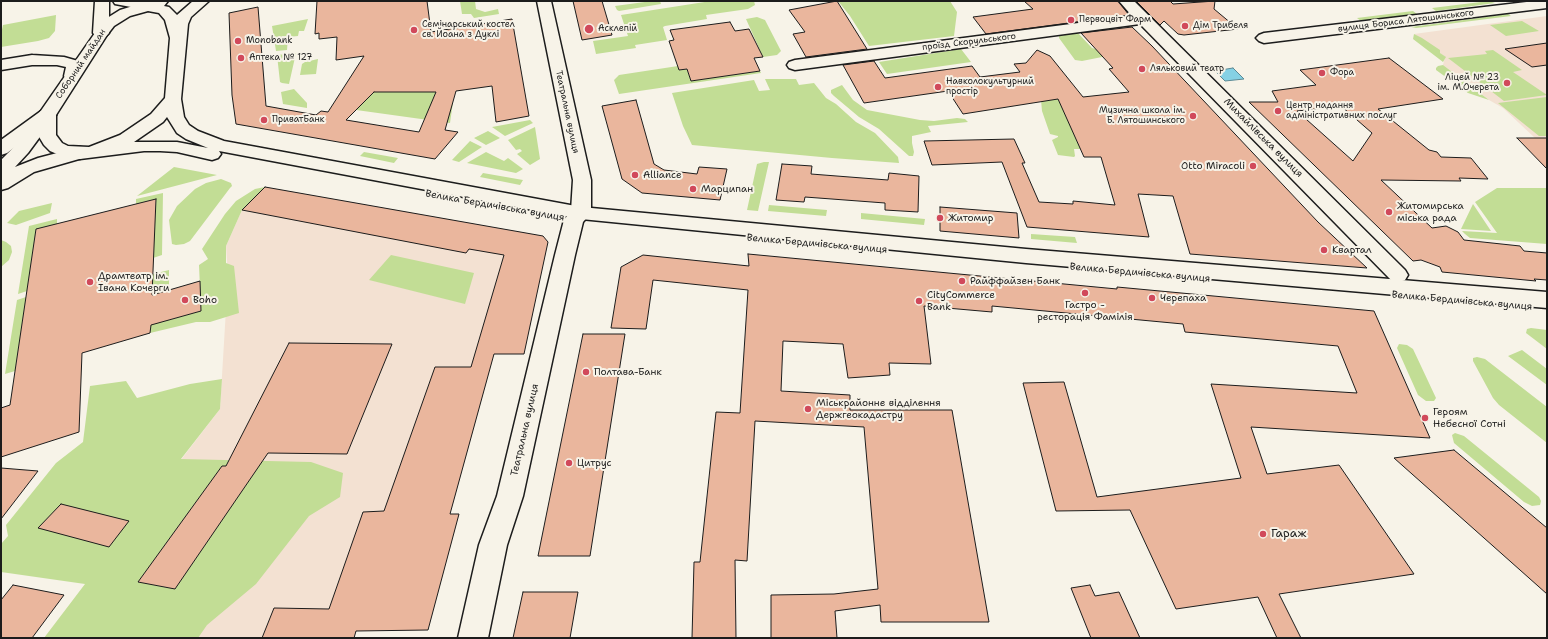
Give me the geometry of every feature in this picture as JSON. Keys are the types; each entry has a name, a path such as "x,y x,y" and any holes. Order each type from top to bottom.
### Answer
{"main road":[{"path":"101,33 102,1"},
{"path":"120,1 157,8 168,14 175,26 178,38"},
{"name":"Соборний майдан","path":"1,171 22,149 47,115 101,33 116,18 130,11 167,1"},
{"path":"1,184 27,168 44,162 86,152 126,139 156,118 173,99 180,24 184,15 196,4 202,1"},
{"name":"Театральна вулиця","path":"534,1 575,215"},
{"name":"Театральна вулиця","path":"473,638 493,545 510,496 582,180 544,1"},
{"name":"Михайлівська вулиця","path":"1126,1 1398,276"},
{"name":"вулиця Бориса Лятошинського","path":"1264,38 1547,4"},
{"name":"проїзд Скорульського","path":"795,65 1144,19"},
{"path":"1,65 32,60 62,60 72,64 75,68 72,76"},
{"name":"Велика Бердичівська вулиця","path":"173,99 175,117 183,129 202,140 220,146 575,215 742,237 1547,310"},
{"path":"47,115 46,127 50,141 56,147 64,151 86,152"},
{"path":"1,150 47,115"},
{"name":"Велика Бердичівська вулиця","path":"86,152 144,146 177,147 505,209 1547,300"}],"shaded area":[{"name":"Ліцей № 23 ім. М.Очерета","path":"1547,16 1547,141 1544,138 1535,138 1503,108 1489,100 1443,65 1445,57 1414,34"},
{"path":"265,187 543,236 548,242 524,354 494,354 450,514 459,514 428,630 356,631 354,638 44,638 220,409 228,276 226,246 242,210"}],"green space":[{"path":"460,1 475,1 476,9 485,12 498,9 499,14 474,18 471,14 462,14"},
{"path":"660,1 661,4 619,11 615,6"},
{"path":"711,1 754,1 755,5 748,9 706,15 707,19 665,26 663,27 667,40 635,45 636,48 596,54 593,41 628,36 621,15"},
{"path":"838,1 950,1 957,12 954,36 869,46 850,16"},
{"path":"1489,1 1495,3 1436,11 1432,8"},
{"path":"1413,11 1417,14 1361,21 1357,18"},
{"path":"1508,14 1511,16 1416,28 1411,27"},
{"path":"56,15 55,31 49,38 1,47 3,25"},
{"path":"757,17 765,20 781,51 777,55 763,57 746,19"},
{"path":"308,19 304,31 299,31 298,36 288,37 287,50 276,51 272,26"},
{"path":"1522,21 1539,31 1506,36 1490,25"},
{"path":"1078,33 1092,48 1103,51 1107,56 1082,61 1075,60 1059,36"},
{"path":"1414,34 1440,50 1440,53 1446,57 1443,62 1413,39"},
{"path":"961,49 971,62 887,74 879,62"},
{"path":"1493,50 1522,70 1513,72 1547,95 1504,101 1448,58 1487,54 1485,51"},
{"path":"296,53 289,84 280,82 277,55"},
{"path":"318,59 316,74 300,75 302,64"},
{"path":"1443,65 1489,100 1468,93 1436,70 1438,66"},
{"path":"678,66 679,70 687,69 691,81 760,71 761,73 619,94 614,80 619,75"},
{"path":"765,79 796,79 799,85 814,83 826,98 836,104 856,122 875,133 898,157 899,163 692,145 683,126 672,93 754,80 759,91 770,90"},
{"path":"842,85 853,100 867,110 920,120 934,121 957,118 965,119 968,122 928,126 931,132 912,136 914,152 913,156 909,156 879,129 859,117 831,93 831,90"},
{"path":"294,89 307,103 307,108 283,104 281,92"},
{"path":"348,92 436,92 433,101 453,102 450,123 349,109"},
{"path":"1068,97 1103,155 1091,157 1088,149 1074,149 1074,157 1058,155 1052,140 1058,136 1050,134 1042,111 1041,100"},
{"path":"1547,97 1547,136 1539,136 1498,103"},
{"path":"530,120 533,123 505,136 492,127"},
{"path":"535,127 540,159 530,165 517,154 522,151 520,149 516,150 508,140"},
{"path":"488,131 500,138 486,145 474,138"},
{"path":"470,141 482,147 459,162 452,160"},
{"path":"364,152 398,158 394,163 360,156"},
{"path":"486,152 504,161 508,158 523,169 516,173 467,163"},
{"path":"769,162 758,211 747,210 757,164"},
{"path":"174,167 217,175 137,196"},
{"path":"483,173 523,180 520,185 480,177"},
{"path":"221,179 231,183 232,186 190,241 184,244 172,244 169,220 177,206 195,189 206,183"},
{"path":"265,187 242,210 226,246 226,263 234,266 239,313 210,322 196,322 150,333 153,274 169,270 169,320 201,311 199,265 208,259 202,249 225,214 236,201 255,189"},
{"path":"1497,188 1547,188 1547,244 1470,238 1462,231 1497,233 1475,202"},
{"path":"163,193 162,255 153,258 156,199 136,204 136,199"},
{"path":"52,203 50,213 16,225 7,223 19,211"},
{"path":"1473,204 1491,231 1461,229"},
{"path":"769,205 827,210 826,216 768,211"},
{"path":"861,213 925,219 924,225 861,219"},
{"path":"57,219 57,224 36,229 27,291 18,294 29,226"},
{"path":"1031,234 1075,237 1077,243 1031,239"},
{"path":"1,240 11,246 12,252 9,260 1,267"},
{"path":"391,255 474,273 465,304 369,280"},
{"path":"26,297 15,371 5,374 17,300"},
{"path":"1527,329 1547,330 1547,349 1526,333"},
{"path":"1399,344 1407,345 1413,349 1436,398 1434,401 1426,401 1418,395 1397,348"},
{"path":"1522,350 1547,369 1547,385 1508,356"},
{"path":"1477,357 1485,359 1547,407 1547,443 1499,405 1493,398 1473,361 1473,358"},
{"path":"222,379 220,409 181,459 311,462 343,473 340,497 309,516 256,584 207,625 198,638 44,638 85,584 1,572 1,544 8,536 6,525 56,463 83,442 90,386 126,381 137,398 190,384","holes":["222,466 255,472 175,589 138,582"]},
{"path":"1455,433 1464,436 1539,497 1541,501 1540,505 1532,506 1524,502 1454,443 1452,435"}],"water":[{"path":"1233,68 1244,79 1225,81 1215,71"}],"building":[{"path":"317,1 427,1 431,32 512,19 529,116 496,122 492,86 456,91 445,130 458,132 435,159 236,124 232,95 229,13 258,7 266,106 316,115 321,111 328,112 364,56 336,60 337,37 319,39 319,33 315,34","holes":["374,92 436,92 419,132 346,120"]},
{"path":"573,1 602,1 612,35 582,40"},
{"path":"837,1 867,49 806,57 793,34 805,32 789,10"},
{"path":"1024,1 1118,1 1129,15 986,34 973,17 1033,9"},
{"path":"1136,1 1170,1 1173,4 1215,1 1214,9 1238,29 1184,35 1178,34 1164,21 1160,25"},
{"path":"730,22 735,31 749,29 763,57 754,58 760,71 691,81 687,69 679,70 669,41 674,40 670,30"},
{"path":"1132,27 1152,46 1318,222 1367,268 1190,254 1173,196 1138,194 1149,237 1027,227 1002,162 932,165 924,141 1014,139 1025,163 1022,163 1039,202 1073,204 1073,201 1115,205 1101,157 1084,157 1058,99 963,114 948,91 864,103 843,65 874,61 885,78 972,66 980,77 1020,72 1014,64 1026,63 1037,50 1050,56 1083,97 1129,92 1109,69 1113,68 1081,33"},
{"path":"1547,43 1547,65 1532,67 1505,49"},
{"path":"1389,58 1443,99 1378,109 1429,150 1437,152 1441,157 1471,158 1488,179 1459,178 1461,181 1381,180 1432,228 1446,226 1458,232 1464,240 1520,246 1524,251 1547,253 1547,280 1534,279 1536,281 1442,272 1440,267 1421,260 1413,261 1249,102 1278,102 1272,91 1316,85 1300,70","holes":["1341,106 1372,133 1353,161 1297,111"]},
{"path":"636,100 654,164 664,170 697,174 699,167 727,169 720,200 642,193 622,179 602,106"},
{"path":"1517,138 1547,138 1547,169"},
{"path":"782,164 812,166 811,174 888,180 889,173 919,176 918,212 885,210 885,203 805,197 804,202 776,200"},
{"path":"265,187 543,236 548,242 524,354 494,354 450,514 459,514 428,630 356,631 354,638 262,638 274,608 329,609 363,512 384,511 435,367 471,367 504,255 469,249 466,253 242,210"},
{"name":"Драмтеатр ім. Івана Кочерги","path":"156,199 152,295 200,281 201,311 151,325 150,333 82,353 79,432 1,457 1,408 10,405 36,229"},
{"path":"940,207 1017,213 1019,238 940,231"},
{"path":"748,254 1117,289 1117,287 1374,311 1430,438 1251,427 1267,474 1339,465 1414,574 1279,594 1301,638 1277,638 1258,597 1176,609 1130,510 1056,511 1023,383 1064,382 1097,497 1241,478 1211,384 1357,393 1338,346 1185,332 1183,324 992,306 992,312 924,306 931,364 889,363 890,375 848,378 843,344 783,341 781,391 850,395 850,410 952,410 989,622 881,622 880,605 835,611 837,638 771,638 771,595 834,594 878,589 864,427 755,421 747,561 735,560 736,638 692,638 694,562 700,562 716,412 740,413 748,290 653,280 646,329 611,328 621,267 643,255 749,266"},
{"path":"583,334 625,334 590,556 538,556"},
{"path":"289,343 392,344 347,454 268,453 175,589 138,582 222,466 226,466"},
{"path":"1454,450 1547,528 1547,594 1394,458"},
{"path":"1,468 38,471 1,519"},
{"path":"61,504 129,521 109,547 38,528"},
{"path":"13,585 64,595 32,638 1,638 1,600"},
{"path":"1090,585 1095,596 1119,592 1140,638 1091,638 1071,588"},
{"path":"523,592 578,592 570,638 513,638"}],"place":[{"name":"Первоцвіт Фарм","path":"1071,20"},
{"name":"Дім Трибеля","path":"1185,26"},
{"name":"Асклепій","path":"589,29"},
{"name":"Семінарський костел св. Йоана з Дуклі","path":"414,30"},
{"name":"Monobank","path":"238,41"},
{"name":"Аптека № 127","path":"241,58"},
{"name":"Ляльковий театр","path":"1142,69"},
{"name":"Фора","path":"1322,73"},
{"name":"Ліцей № 23 ім. М.Очерета","path":"1507,83"},
{"name":"Навколокультурний простір","path":"938,87"},
{"name":"Центр надання адміністративних послуг","path":"1278,111"},
{"name":"Музична школа ім. Б. Лятошинського","path":"1193,116"},
{"name":"ПриватБанк","path":"264,120"},
{"name":"Otto Miracoli","path":"1253,166"},
{"name":"Alliance","path":"635,175"},
{"name":"Марципан","path":"693,189"},
{"name":"Житомирська міська рада","path":"1389,212"},
{"name":"Житомир","path":"940,218"},
{"name":"Квартал","path":"1324,250"},
{"name":"Райффайзен Банк","path":"962,281"},
{"name":"Драмтеатр ім. Івана Кочерги","path":"90,282"},
{"name":"Гастро - ресторація Фамілія","path":"1085,293"},
{"name":"Черепаха","path":"1152,298"},
{"name":"Boho","path":"185,300"},
{"name":"CityCommerce Bank","path":"919,301"},
{"name":"Полтава-Банк","path":"586,372"},
{"name":"Міськрайонне відділення Держгеокадастру","path":"808,409"},
{"name":"Героям Небесної Сотні","path":"1425,418"},
{"name":"Цитрус","path":"569,463"},
{"name":"Гараж","path":"1263,534"}]}
